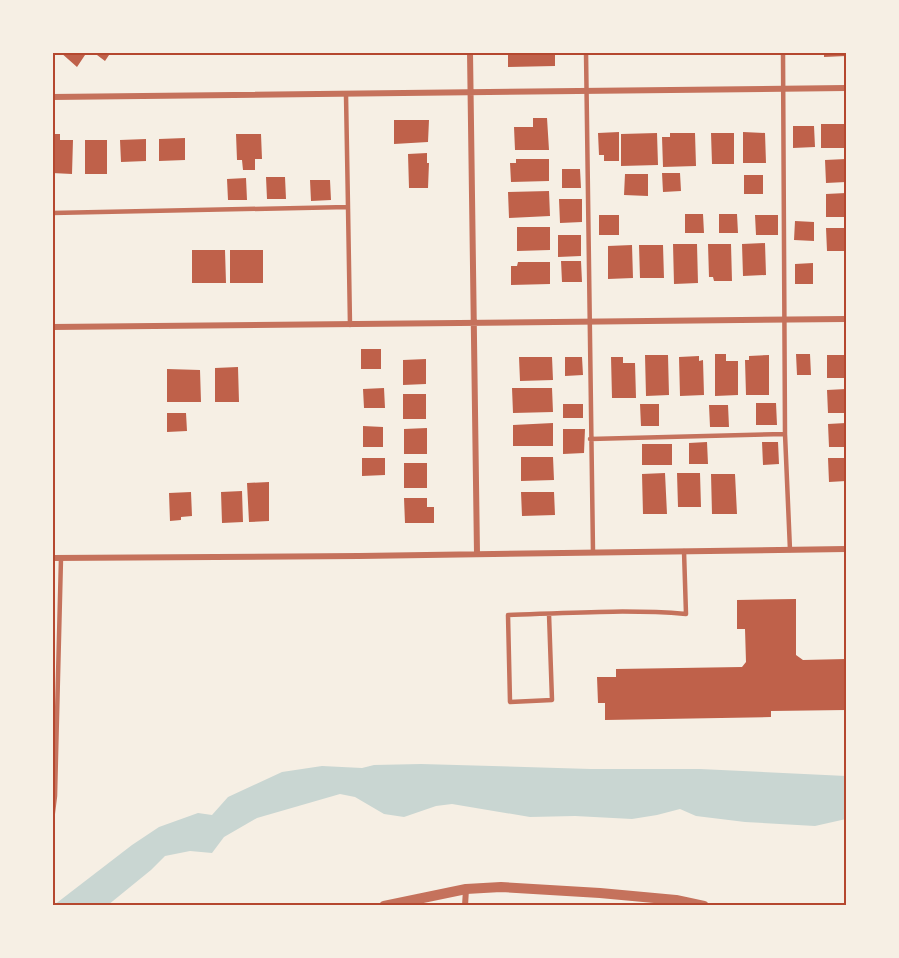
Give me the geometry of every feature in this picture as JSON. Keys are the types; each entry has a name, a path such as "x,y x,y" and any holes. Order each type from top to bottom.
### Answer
{"street":[{"path":"470,52 477,554"},
{"path":"52,97 846,88"},
{"path":"52,327 846,319"},
{"path":"52,558 846,549"},
{"path":"384,906 466,889 501,887 600,893 676,900 702,905"},
{"path":"465,906 466,889"}],"lane":[{"path":"586,52 593,552"},
{"path":"783,52 785,434 790,550"},
{"path":"346,95 350,325"},
{"path":"52,213 348,207"},
{"path":"591,439 785,434"},
{"path":"549,614 552,700 510,702 508,615 652,611 686,614 684,551"},
{"path":"52,820 61,558"},
{"path":"52,612 59,612"}],"shaded area":[{"path":"421,764 591,769 700,769 846,776 846,819 815,826 745,822 696,816 680,809 632,819 575,816 530,817 452,804 436,806 404,817 384,814 355,797 340,794 257,818 224,837 212,853 190,851 165,856 108,905 54,905 159,827 198,813 212,815 228,797 282,772 322,766 362,768 374,765"}],"building":[{"path":"60,52 87,52 77,67"},
{"path":"93,52 111,52 105,61"},
{"path":"508,52 555,52 555,66 508,67"},
{"path":"824,52 846,52 846,56 824,57"},
{"path":"533,118 547,118 549,150 515,150 514,127 533,127"},
{"path":"394,120 429,120 428,142 394,144"},
{"path":"821,124 846,124 846,148 821,148"},
{"path":"793,126 814,126 815,147 793,148"},
{"path":"619,132 619,161 604,161 604,155 599,155 598,133"},
{"path":"743,132 765,133 766,163 743,163"},
{"path":"657,133 658,165 621,166 621,134"},
{"path":"670,133 695,133 696,166 663,167 662,137 670,137"},
{"path":"711,133 734,133 734,164 712,164"},
{"path":"52,134 60,134 60,140 73,140 72,174 52,173"},
{"path":"236,134 261,134 262,159 255,159 255,170 243,170 242,160 237,160"},
{"path":"185,138 185,160 159,161 159,139"},
{"path":"146,139 146,161 121,162 120,140"},
{"path":"85,140 107,140 107,174 85,174"},
{"path":"427,153 428,188 409,188 408,154"},
{"path":"516,159 549,159 549,181 511,182 510,163 516,163"},
{"path":"846,159 846,182 826,183 825,160"},
{"path":"562,169 580,169 581,188 562,188"},
{"path":"662,173 680,173 681,191 663,192"},
{"path":"625,174 648,174 648,196 624,195"},
{"path":"744,175 763,175 763,194 744,194"},
{"path":"266,177 285,177 286,199 267,199"},
{"path":"246,178 247,200 228,200 227,179"},
{"path":"310,180 330,180 331,200 311,201"},
{"path":"549,191 550,216 509,218 508,192"},
{"path":"846,193 846,217 826,217 826,194"},
{"path":"559,199 582,199 582,222 560,223"},
{"path":"685,214 703,214 704,233 685,233"},
{"path":"719,214 737,214 738,233 719,233"},
{"path":"599,215 619,215 619,235 599,235"},
{"path":"755,215 778,215 778,235 756,235"},
{"path":"795,221 814,222 814,241 794,240"},
{"path":"517,227 550,227 550,250 517,251"},
{"path":"826,228 846,228 846,251 827,251"},
{"path":"558,235 581,235 581,256 558,257"},
{"path":"765,243 766,275 743,276 742,244"},
{"path":"673,244 697,244 698,283 674,284"},
{"path":"708,244 731,244 732,281 714,281 713,277 709,277"},
{"path":"632,245 633,278 608,279 608,246"},
{"path":"639,245 663,245 664,278 640,278"},
{"path":"192,250 225,250 226,283 192,283"},
{"path":"230,250 263,250 263,283 230,283"},
{"path":"561,261 581,261 582,282 562,282"},
{"path":"518,262 550,262 550,284 511,285 511,266 517,266"},
{"path":"813,263 813,284 795,284 795,264"},
{"path":"361,349 381,349 381,369 361,369"},
{"path":"715,354 726,354 726,361 738,361 738,395 715,396"},
{"path":"796,354 810,354 811,375 797,375"},
{"path":"645,355 668,355 669,395 646,396"},
{"path":"769,355 769,395 746,395 745,360 749,360 749,356"},
{"path":"827,355 846,355 846,378 827,378"},
{"path":"699,356 699,361 703,360 704,395 680,396 679,357"},
{"path":"519,357 552,357 553,380 520,381"},
{"path":"565,357 582,357 583,375 565,376"},
{"path":"611,357 623,357 623,363 635,363 636,398 612,398"},
{"path":"426,359 426,384 403,385 403,360"},
{"path":"238,367 239,402 215,402 215,368"},
{"path":"167,369 200,370 201,402 167,402"},
{"path":"384,388 385,408 364,408 363,389"},
{"path":"512,388 552,388 553,412 513,413"},
{"path":"846,389 846,413 828,413 827,390"},
{"path":"403,394 426,394 426,419 403,419"},
{"path":"756,403 776,403 777,425 756,425"},
{"path":"563,404 583,404 583,418 563,418"},
{"path":"640,404 659,404 659,426 641,426"},
{"path":"709,405 728,405 729,427 710,427"},
{"path":"167,413 186,413 187,431 167,432"},
{"path":"553,423 553,446 513,446 513,425"},
{"path":"846,423 846,447 829,447 828,424"},
{"path":"363,426 383,427 383,447 363,447"},
{"path":"427,428 427,454 404,454 404,429"},
{"path":"563,429 585,429 584,453 563,454"},
{"path":"707,442 708,464 689,464 689,443"},
{"path":"762,442 778,442 779,464 763,465"},
{"path":"642,444 672,444 672,465 642,465"},
{"path":"521,457 553,457 554,480 521,481"},
{"path":"362,458 385,458 385,475 362,476"},
{"path":"828,458 846,458 846,481 829,482"},
{"path":"404,463 427,463 427,488 404,488"},
{"path":"665,473 667,514 643,514 642,474"},
{"path":"677,473 700,473 701,507 678,507"},
{"path":"711,474 735,474 737,514 712,514"},
{"path":"269,482 269,521 249,522 247,483"},
{"path":"242,491 243,522 222,523 221,492"},
{"path":"191,492 192,516 170,521 169,493"},
{"path":"521,492 554,492 555,515 522,516"},
{"path":"404,498 427,498 427,507 434,507 434,523 405,523"},
{"path":"796,599 796,655 803,660 846,659 846,710 771,711 771,717 605,720 605,703 598,703 597,677 616,677 616,669 742,667 746,662 745,629 737,629 737,600"}]}
